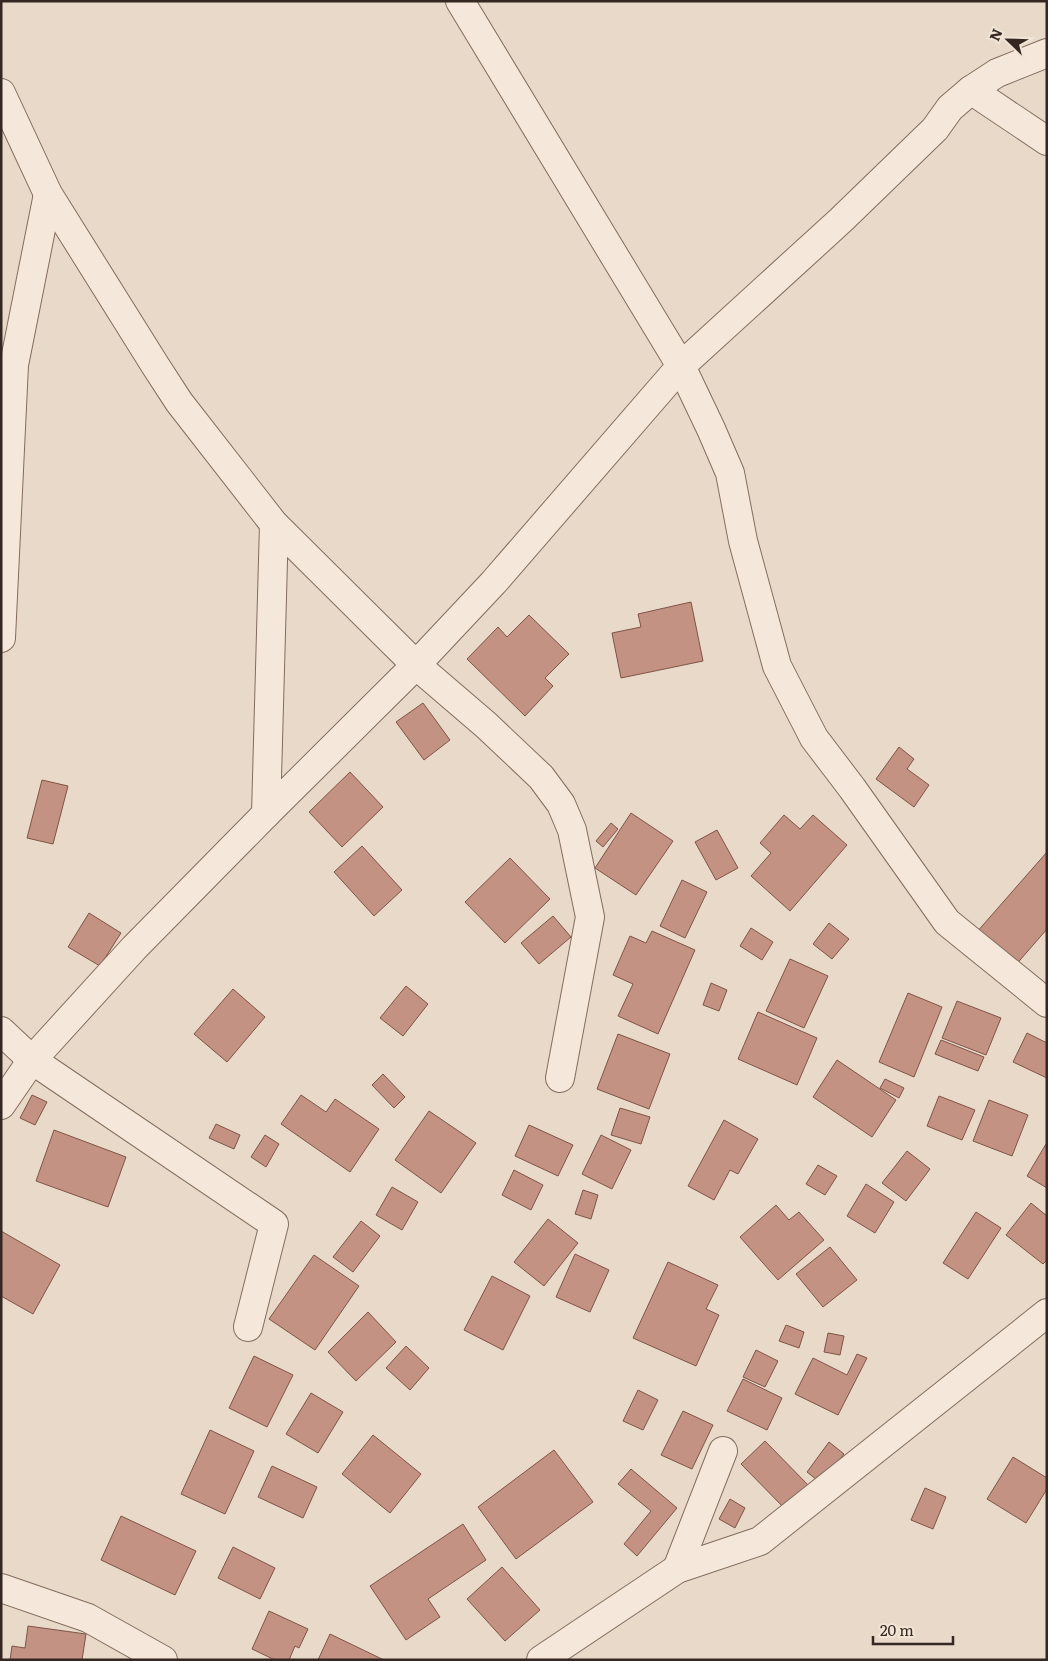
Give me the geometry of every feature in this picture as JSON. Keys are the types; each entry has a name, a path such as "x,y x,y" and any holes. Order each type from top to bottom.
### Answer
{"street":[{"path":"460,1 681,366 730,473 743,540 776,666 814,738 852,788 947,922 1047,1003"},
{"path":"1,1105 32,1060 134,948 416,665 494,582 681,366 841,220 935,129 950,108 971,90 997,73 1047,53"},
{"path":"971,90 1047,141"},
{"path":"1,93 48,194 178,402 274,524 416,665 486,725 541,777 561,804 572,830 590,917 560,1078"},
{"path":"1,638 14,365 48,194"},
{"path":"266,814 274,524"},
{"path":"1,1031 32,1060 274,1224 248,1328"},
{"path":"542,1660 677,1569 760,1541 1047,1313"},
{"path":"677,1569 723,1450"},
{"path":"1,1588 88,1618 163,1660"}],"building":[{"path":"691,602 703,661 621,678 612,633 641,627 638,614"},
{"path":"529,615 569,654 545,678 553,686 525,716 467,659 498,627 507,637"},
{"path":"423,703 450,740 424,760 396,722"},
{"path":"899,747 914,759 907,769 929,785 914,807 876,779"},
{"path":"350,772 383,807 342,847 309,812"},
{"path":"42,780 68,786 53,844 27,838"},
{"path":"631,813 673,841 636,895 595,868"},
{"path":"784,815 800,829 813,815 847,845 790,911 751,876 771,853 760,843"},
{"path":"611,823 618,829 603,847 596,841"},
{"path":"717,830 738,868 716,880 695,842"},
{"path":"362,846 402,890 374,916 334,872"},
{"path":"1047,852 1047,929 1014,967 976,933"},
{"path":"510,858 550,899 505,943 465,902"},
{"path":"682,880 707,892 685,938 660,926"},
{"path":"89,913 121,933 100,966 68,947"},
{"path":"553,916 571,937 539,964 521,943"},
{"path":"829,923 849,939 832,959 813,944"},
{"path":"751,928 773,942 762,960 740,946"},
{"path":"652,931 695,950 658,1034 618,1016 633,984 613,975 630,936 646,943"},
{"path":"790,959 828,976 804,1028 766,1011"},
{"path":"711,983 727,990 719,1011 703,1005"},
{"path":"406,986 428,1004 403,1036 380,1018"},
{"path":"233,989 265,1017 227,1062 194,1034"},
{"path":"908,993 942,1007 914,1077 879,1062"},
{"path":"957,1001 1001,1018 986,1055 942,1038"},
{"path":"758,1012 817,1038 797,1085 738,1059"},
{"path":"1027,1033 1047,1043 1047,1078 1013,1062"},
{"path":"618,1034 670,1054 649,1109 597,1089"},
{"path":"941,1040 984,1057 978,1071 935,1054"},
{"path":"837,1060 896,1100 872,1137 813,1097"},
{"path":"383,1074 405,1097 394,1108 372,1085"},
{"path":"885,1079 904,1088 899,1098 880,1088"},
{"path":"32,1095 47,1102 35,1125 20,1118"},
{"path":"301,1095 326,1112 335,1099 379,1129 350,1172 281,1124"},
{"path":"939,1096 975,1110 962,1140 927,1126"},
{"path":"989,1100 1028,1115 1012,1156 973,1141"},
{"path":"620,1108 650,1117 641,1144 611,1135"},
{"path":"429,1111 476,1143 441,1193 395,1160"},
{"path":"724,1120 758,1139 738,1174 730,1170 714,1200 688,1186"},
{"path":"216,1124 240,1135 234,1149 209,1138"},
{"path":"529,1125 573,1145 558,1176 515,1156"},
{"path":"54,1130 126,1157 108,1207 36,1181"},
{"path":"265,1135 279,1144 266,1167 251,1157"},
{"path":"601,1135 631,1150 612,1189 582,1174"},
{"path":"1047,1144 1047,1188 1027,1176"},
{"path":"907,1151 930,1169 906,1201 882,1183"},
{"path":"818,1165 837,1176 825,1195 806,1184"},
{"path":"514,1170 543,1185 531,1210 502,1195"},
{"path":"866,1184 894,1202 875,1233 847,1216"},
{"path":"392,1187 418,1202 402,1230 376,1215"},
{"path":"583,1190 598,1195 591,1219 575,1214"},
{"path":"1031,1203 1047,1216 1047,1260 1043,1264 1006,1235"},
{"path":"776,1205 789,1220 799,1212 824,1240 778,1280 740,1237"},
{"path":"976,1212 1001,1228 968,1279 943,1263"},
{"path":"548,1219 578,1243 544,1286 514,1262"},
{"path":"361,1221 380,1236 353,1272 333,1257"},
{"path":"1,1231 60,1265 33,1314 1,1296"},
{"path":"830,1247 857,1280 823,1307 796,1274"},
{"path":"575,1254 609,1270 590,1312 556,1297"},
{"path":"314,1255 359,1286 315,1350 269,1319"},
{"path":"668,1262 718,1285 706,1309 719,1315 696,1366 633,1338"},
{"path":"492,1276 530,1296 503,1350 464,1330"},
{"path":"368,1312 396,1342 356,1381 328,1352"},
{"path":"786,1325 804,1332 799,1348 779,1341"},
{"path":"828,1333 844,1336 840,1355 824,1352"},
{"path":"406,1346 429,1368 410,1390 386,1368"},
{"path":"756,1350 778,1361 765,1387 743,1377"},
{"path":"857,1354 867,1358 838,1415 795,1394 813,1358 847,1375"},
{"path":"254,1356 293,1375 267,1427 229,1408"},
{"path":"743,1379 782,1398 767,1430 727,1411"},
{"path":"638,1390 658,1400 643,1430 623,1421"},
{"path":"311,1393 343,1412 318,1453 286,1434"},
{"path":"683,1411 713,1425 692,1469 661,1455"},
{"path":"210,1430 254,1451 225,1514 181,1494"},
{"path":"373,1435 421,1474 390,1513 342,1474"},
{"path":"765,1441 812,1489 789,1513 741,1464"},
{"path":"829,1442 844,1454 822,1484 807,1472"},
{"path":"554,1450 593,1502 516,1559 478,1507"},
{"path":"1013,1457 1047,1478 1047,1489 1026,1523 987,1499"},
{"path":"272,1466 317,1487 303,1518 258,1497"},
{"path":"631,1469 677,1508 637,1556 624,1544 651,1511 618,1484"},
{"path":"925,1488 946,1497 933,1529 911,1520"},
{"path":"730,1499 745,1508 735,1528 719,1519"},
{"path":"121,1516 196,1551 175,1595 101,1560"},
{"path":"463,1524 486,1560 428,1599 440,1617 406,1640 370,1586"},
{"path":"233,1547 275,1568 260,1599 218,1578"},
{"path":"502,1567 540,1610 505,1641 467,1599"},
{"path":"269,1611 308,1629 299,1648 295,1646 289,1660 275,1660 252,1649"},
{"path":"28,1626 86,1634 82,1660 10,1660 12,1646 25,1648"},
{"path":"330,1634 384,1660 318,1660"}]}
